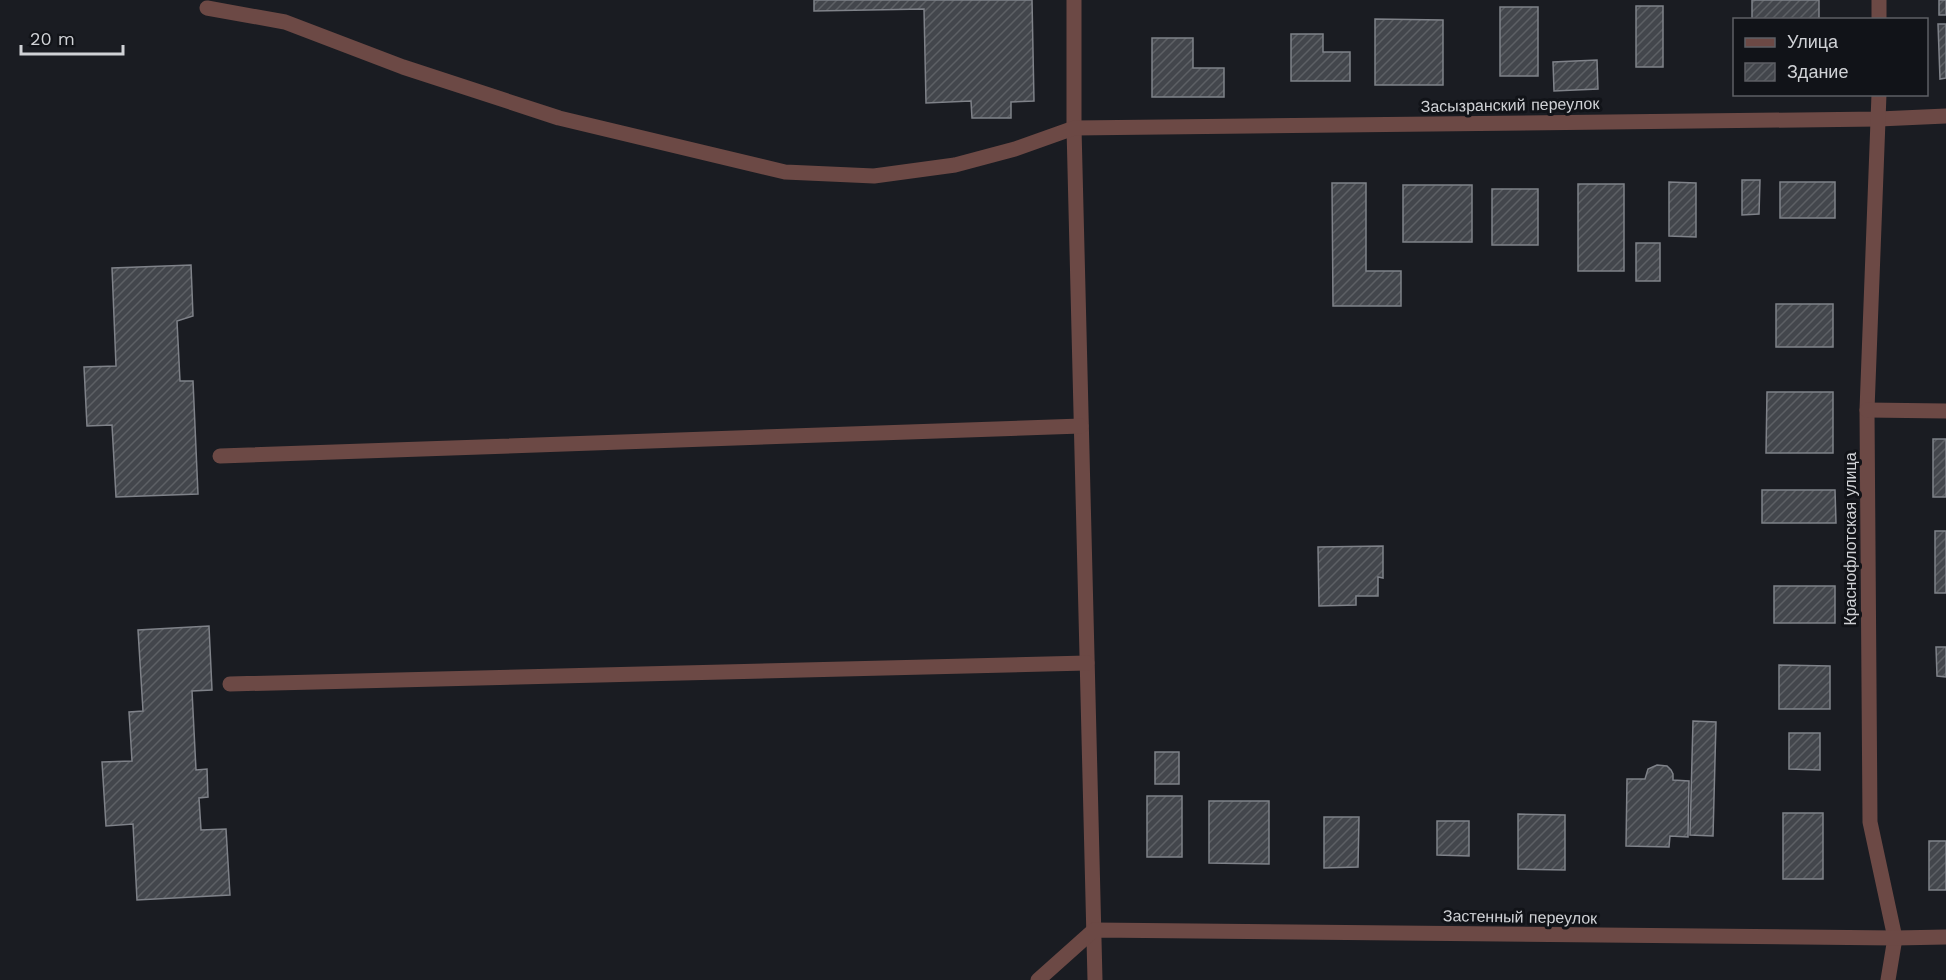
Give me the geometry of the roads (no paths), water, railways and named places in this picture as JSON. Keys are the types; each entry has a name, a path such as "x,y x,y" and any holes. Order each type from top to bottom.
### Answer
{"street":[{"path":"1074,0 1074,128 1095,980"},
{"path":"1879,0 1879,18"},
{"name":"Засызранский переулок","path":"207,8 285,22 404,67 559,118 785,172 874,176 955,165 1015,149 1074,128 1879,119 1946,116"},
{"name":"Краснофлотская улица","path":"1879,96 1867,410 1870,822 1895,938 1888,980"},
{"path":"1867,410 1946,411"},
{"path":"220,456 1081,426"},
{"path":"230,684 1087,663"},
{"path":"1038,980 1094,930"},
{"name":"Застенный переулок","path":"1094,930 1946,937"}]}
